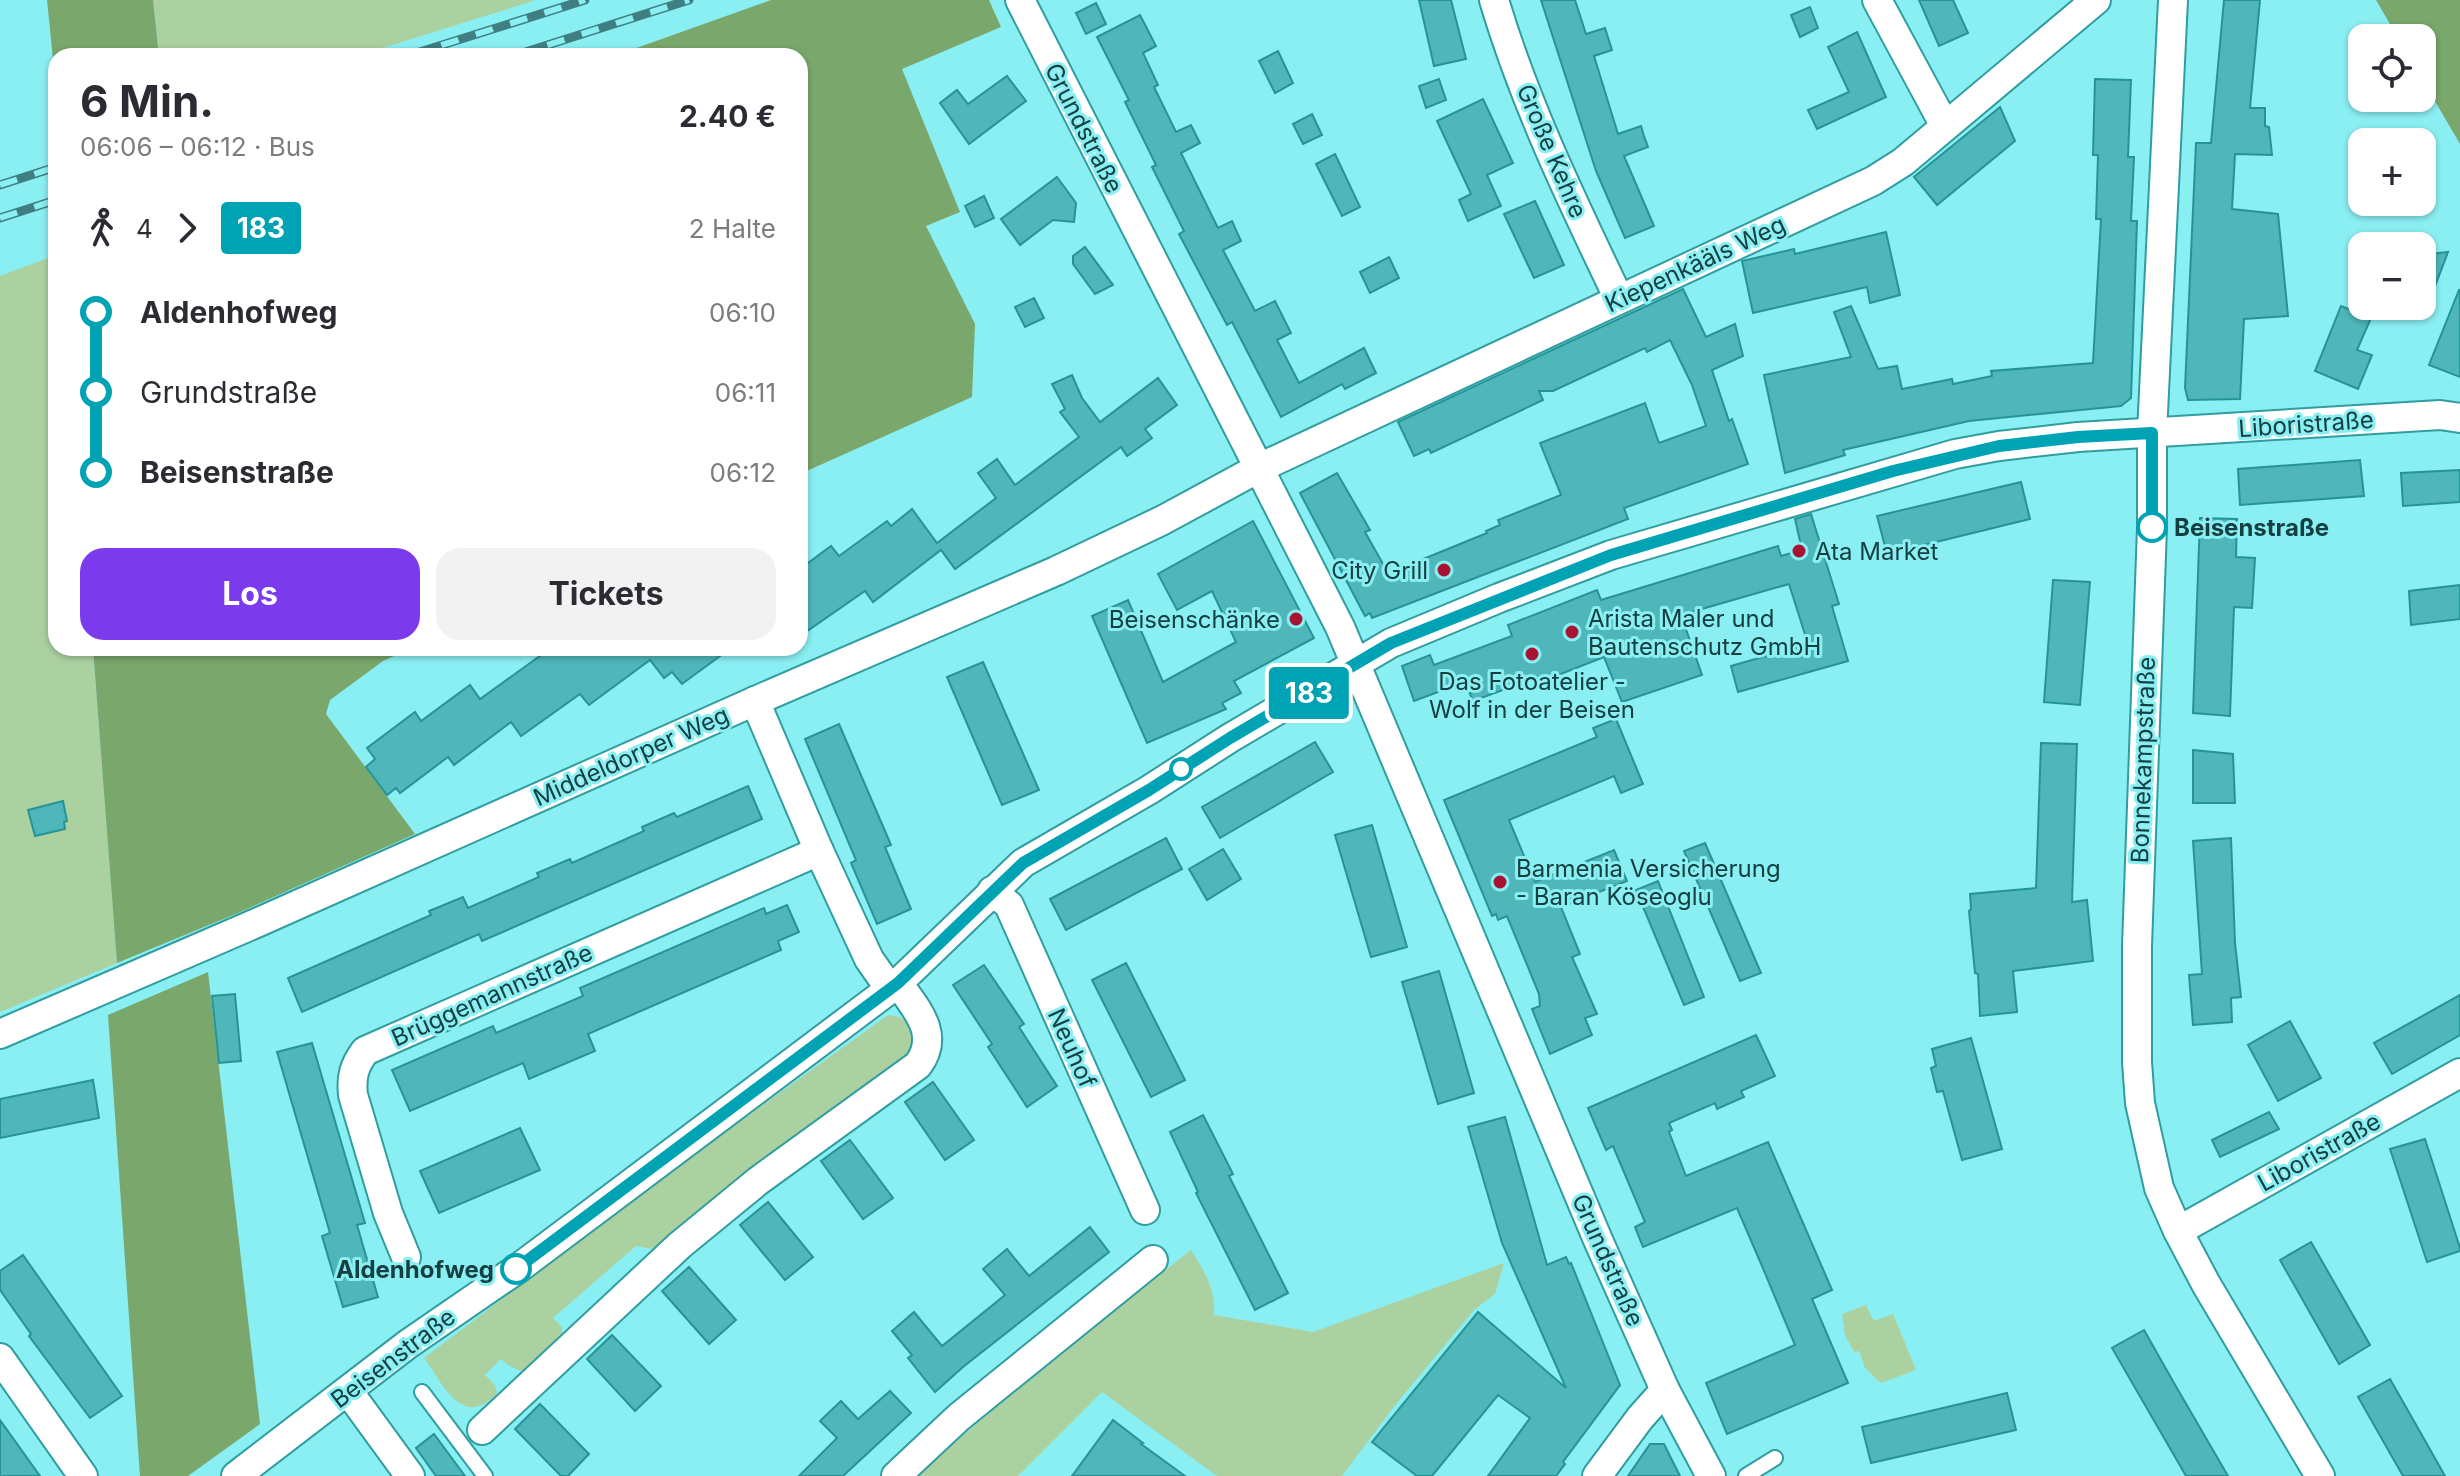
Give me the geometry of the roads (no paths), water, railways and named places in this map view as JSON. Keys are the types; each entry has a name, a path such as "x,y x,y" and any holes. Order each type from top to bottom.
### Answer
{"street":[{"name":"Grundstraße","path":"1020,0 1340,627 1598,1240 1665,1390 1711,1476"},
{"name":"Große Kehre","path":"1494,0 1541,130 1619,299"},
{"path":"1877,0 1945,126"},
{"name":"Kiepenkääls Weg","path":"1257,469 1873,181 1903,162 2096,0"},
{"name":"Bonnekampstraße","path":"2173,0 2152,433 2152,527 2137,946 2140,1103 2159,1188 2178,1231 2320,1476"},
{"name":"Liboristraße","path":"2152,433 2440,415 2460,418"},
{"name":"Beisenstraße","path":"236,1476 408,1344 533,1258 894,986 1023,863 1391,643 1611,555 1955,454 2078,437 2152,433"},
{"name":"Middeldorper Weg","path":"0,1034 1056,571 1163,520 1257,469"},
{"path":"473,1439 680,1245 758,1181 918,1065 926,1054 926,1030 922,1018 869,959 755,701"},
{"name":"Brüggemannstraße","path":"406,1257 388,1213 353,1095 355,1065 365,1051 819,851"},
{"name":"Neuhof","path":"992,891 1009,905 1145,1210"},
{"name":"Liboristraße","path":"2178,1231 2460,1073"},
{"path":"896,1476 959,1417 1153,1260"},
{"path":"0,1358 83,1476"},
{"path":"1597,1476 1665,1390"},
{"path":"348,1391 410,1476"}],"lane":[{"path":"422,1392 473,1439 485,1476"},
{"path":"1746,1476 1775,1458"}],"railway":[{"path":"432,48 585,0"},
{"path":"538,48 689,0"},
{"path":"0,185 48,170"},
{"path":"0,218 48,203"}],"place":[{"name":"Beisenstraße","path":"2152,527"},
{"name":"Ata Market","path":"1799,551"},
{"name":"City Grill","path":"1444,570"},
{"name":"Beisenschänke","path":"1296,619"},
{"name":"Arista Maler und Bautenschutz GmbH","path":"1572,632"},
{"name":"Das Fotoatelier - Wolf in der Beisen","path":"1532,654"},
{"name":"Barmenia Versicherung - Baran Köseoglu","path":"1500,882"},
{"name":"Aldenhofweg","path":"516,1269"}]}
